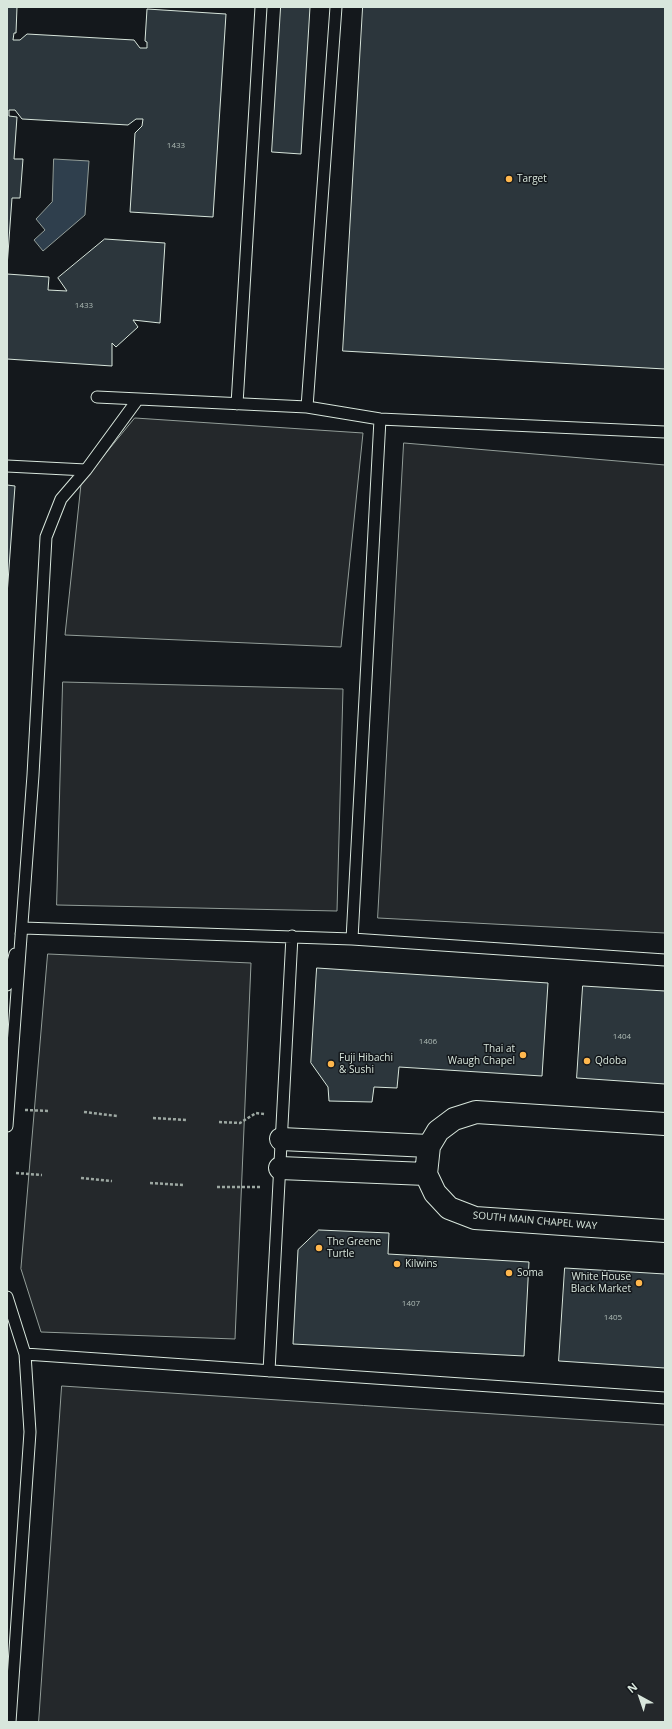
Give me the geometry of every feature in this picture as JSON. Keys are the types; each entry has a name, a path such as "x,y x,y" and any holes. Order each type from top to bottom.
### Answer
{"street":[{"name":"SOUTH MAIN CHAPEL WAY","path":"665,1124 476,1112 454,1119 438,1131 429,1146 426,1174 434,1193 449,1208 475,1218 665,1231"},
{"path":"281,1139 429,1146"},
{"path":"280,1168 426,1174"}],"lane":[{"path":"237,404 261,7"},
{"path":"307,407 336,7"},
{"path":"97,397 307,407 380,419 665,432"},
{"path":"7,1126 23,928 46,537 61,499 86,470 138,399"},
{"path":"352,939 380,419"},
{"path":"7,466 86,470"},
{"path":"23,928 292,936 665,960"},
{"path":"7,984 23,928"},
{"path":"269,1371 292,936"},
{"path":"7,1297 25,1354 30,1432 10,1722"},
{"path":"25,1354 665,1398"}],"path":[{"path":"25,1110 50,1111"},
{"path":"84,1112 117,1116"},
{"path":"219,1122 240,1123 256,1113 267,1114"},
{"path":"153,1118 187,1120"},
{"path":"16,1173 42,1175"},
{"path":"81,1178 112,1181"},
{"path":"150,1183 183,1185"},
{"path":"216,1187 262,1187"}],"shaded area":[{"path":"135,418 363,433 341,647 65,635 81,484"},
{"path":"404,443 665,465 665,933 378,918"},
{"path":"63,682 343,689 337,911 57,905"},
{"path":"48,954 251,963 235,1339 41,1332 21,1269"},
{"path":"62,1386 665,1425 665,1722 39,1722"}],"water":[{"path":"54,159 89,161 85,215 43,251 34,240 45,230 36,219 52,202"}],"building":[{"path":"7,7 17,7 16,33 14,33 13,40 20,40 27,34 134,40 140,48 147,48 147,42 145,41 147,9 226,14 213,217 130,212 135,133 142,126 143,119 136,119 128,125 22,119 15,110 9,110 9,116 17,117 14,159 23,159 20,198 12,198 7,267"},
{"path":"281,7 310,7 301,154 272,152"},
{"name":"Target","path":"363,7 665,7 665,369 343,351"},
{"path":"105,239 165,243 160,323 133,320 138,327 116,347 112,343 112,366 7,359 7,274 49,277 48,290 67,291 58,278"},
{"path":"7,485 15,486 7,595"},
{"path":"317,968 548,983 542,1076 399,1067 397,1088 374,1087 372,1102 329,1101 328,1087 311,1063"},
{"path":"583,986 665,991 665,1084 577,1078"},
{"path":"319,1230 389,1233 388,1254 529,1262 524,1356 293,1344 298,1250"},
{"path":"565,1268 665,1274 665,1368 559,1361"}],"place":[{"name":"Target","path":"509,179"},
{"name":"Thai at Waugh Chapel","path":"523,1055"},
{"name":"Qdoba","path":"587,1061"},
{"name":"Fuji Hibachi & Sushi","path":"331,1064"},
{"name":"The Greene Turtle","path":"319,1248"},
{"name":"Kilwins","path":"397,1264"},
{"name":"Soma","path":"509,1273"},
{"name":"White House Black Market","path":"639,1283"}]}
